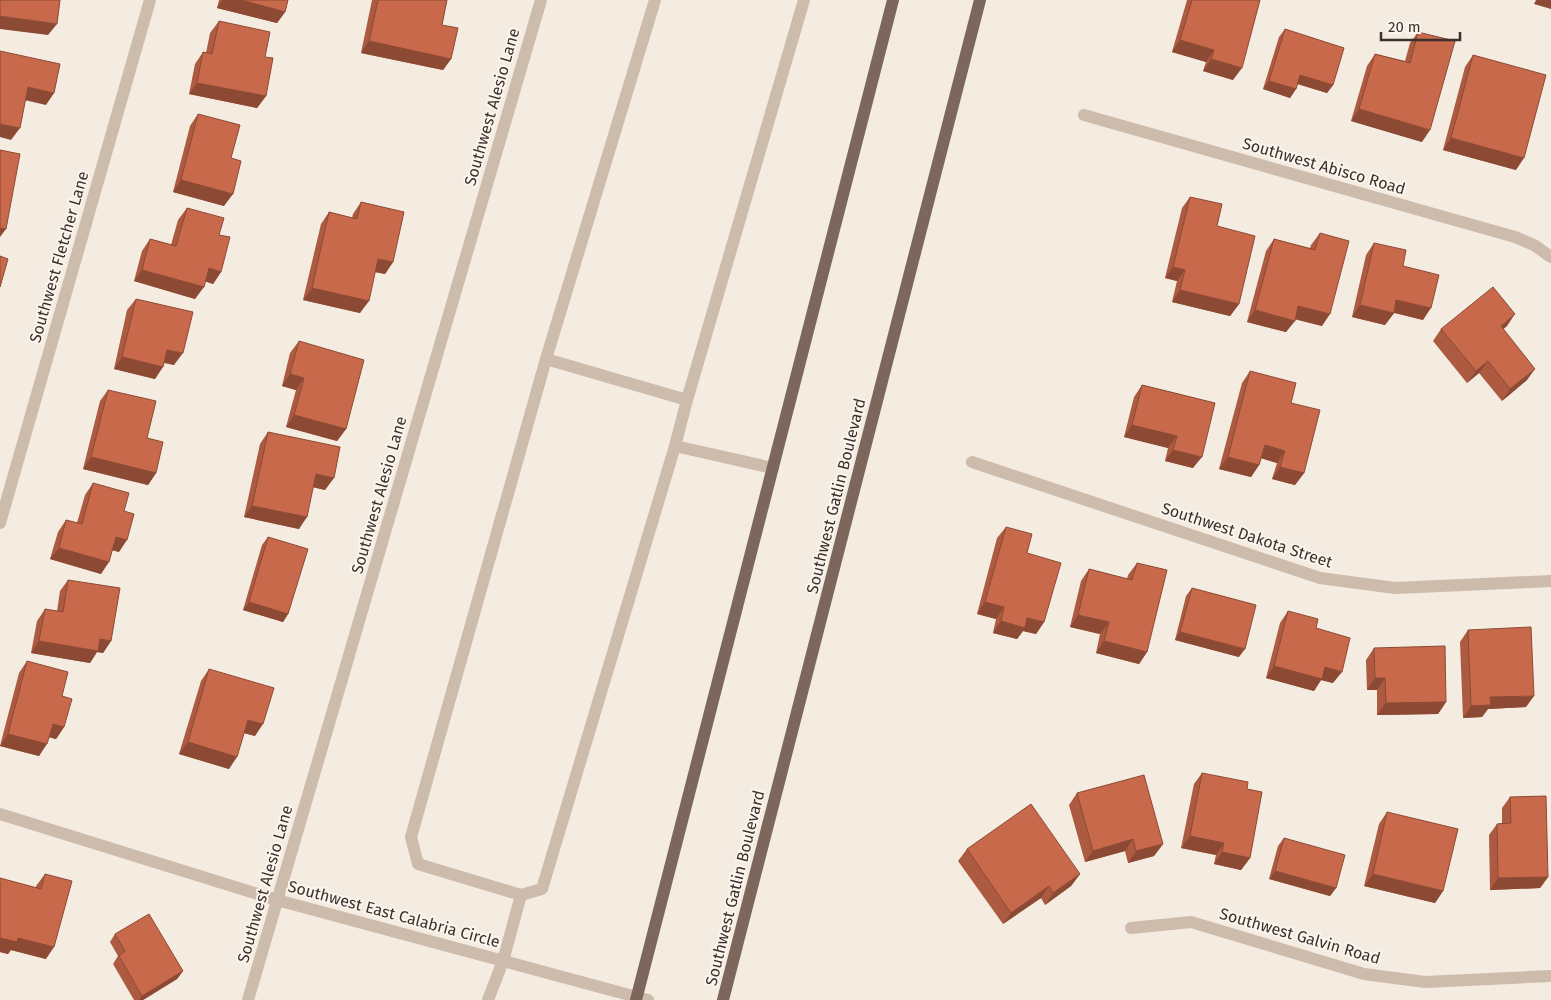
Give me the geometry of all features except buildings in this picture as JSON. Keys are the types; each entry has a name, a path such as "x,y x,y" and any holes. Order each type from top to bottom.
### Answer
{"main road":[{"path":"641,999 773,468 893,0"},
{"name":"Southwest Gatlin Boulevard","path":"723,1000 980,0"}],"street":[{"name":"Southwest Fletcher Lane","path":"0,522 150,0"},
{"name":"Southwest Alesio Lane","path":"248,1000 541,0"},
{"path":"655,0 546,359 411,836 418,864 521,896 542,889 675,446 804,0"},
{"name":"Southwest Abisco Road","path":"1084,115 1515,236 1534,244 1551,257"},
{"path":"546,359 687,400"},
{"path":"675,446 773,468"},
{"name":"Southwest Dakota Street","path":"972,462 1320,578 1395,588 1551,581"},
{"name":"Southwest East Calabria Circle","path":"0,814 277,900 641,999"},
{"path":"488,1000 503,961 521,896"},
{"name":"Southwest Galvin Road","path":"1132,928 1191,922 1364,974 1416,981 1551,976"}]}
